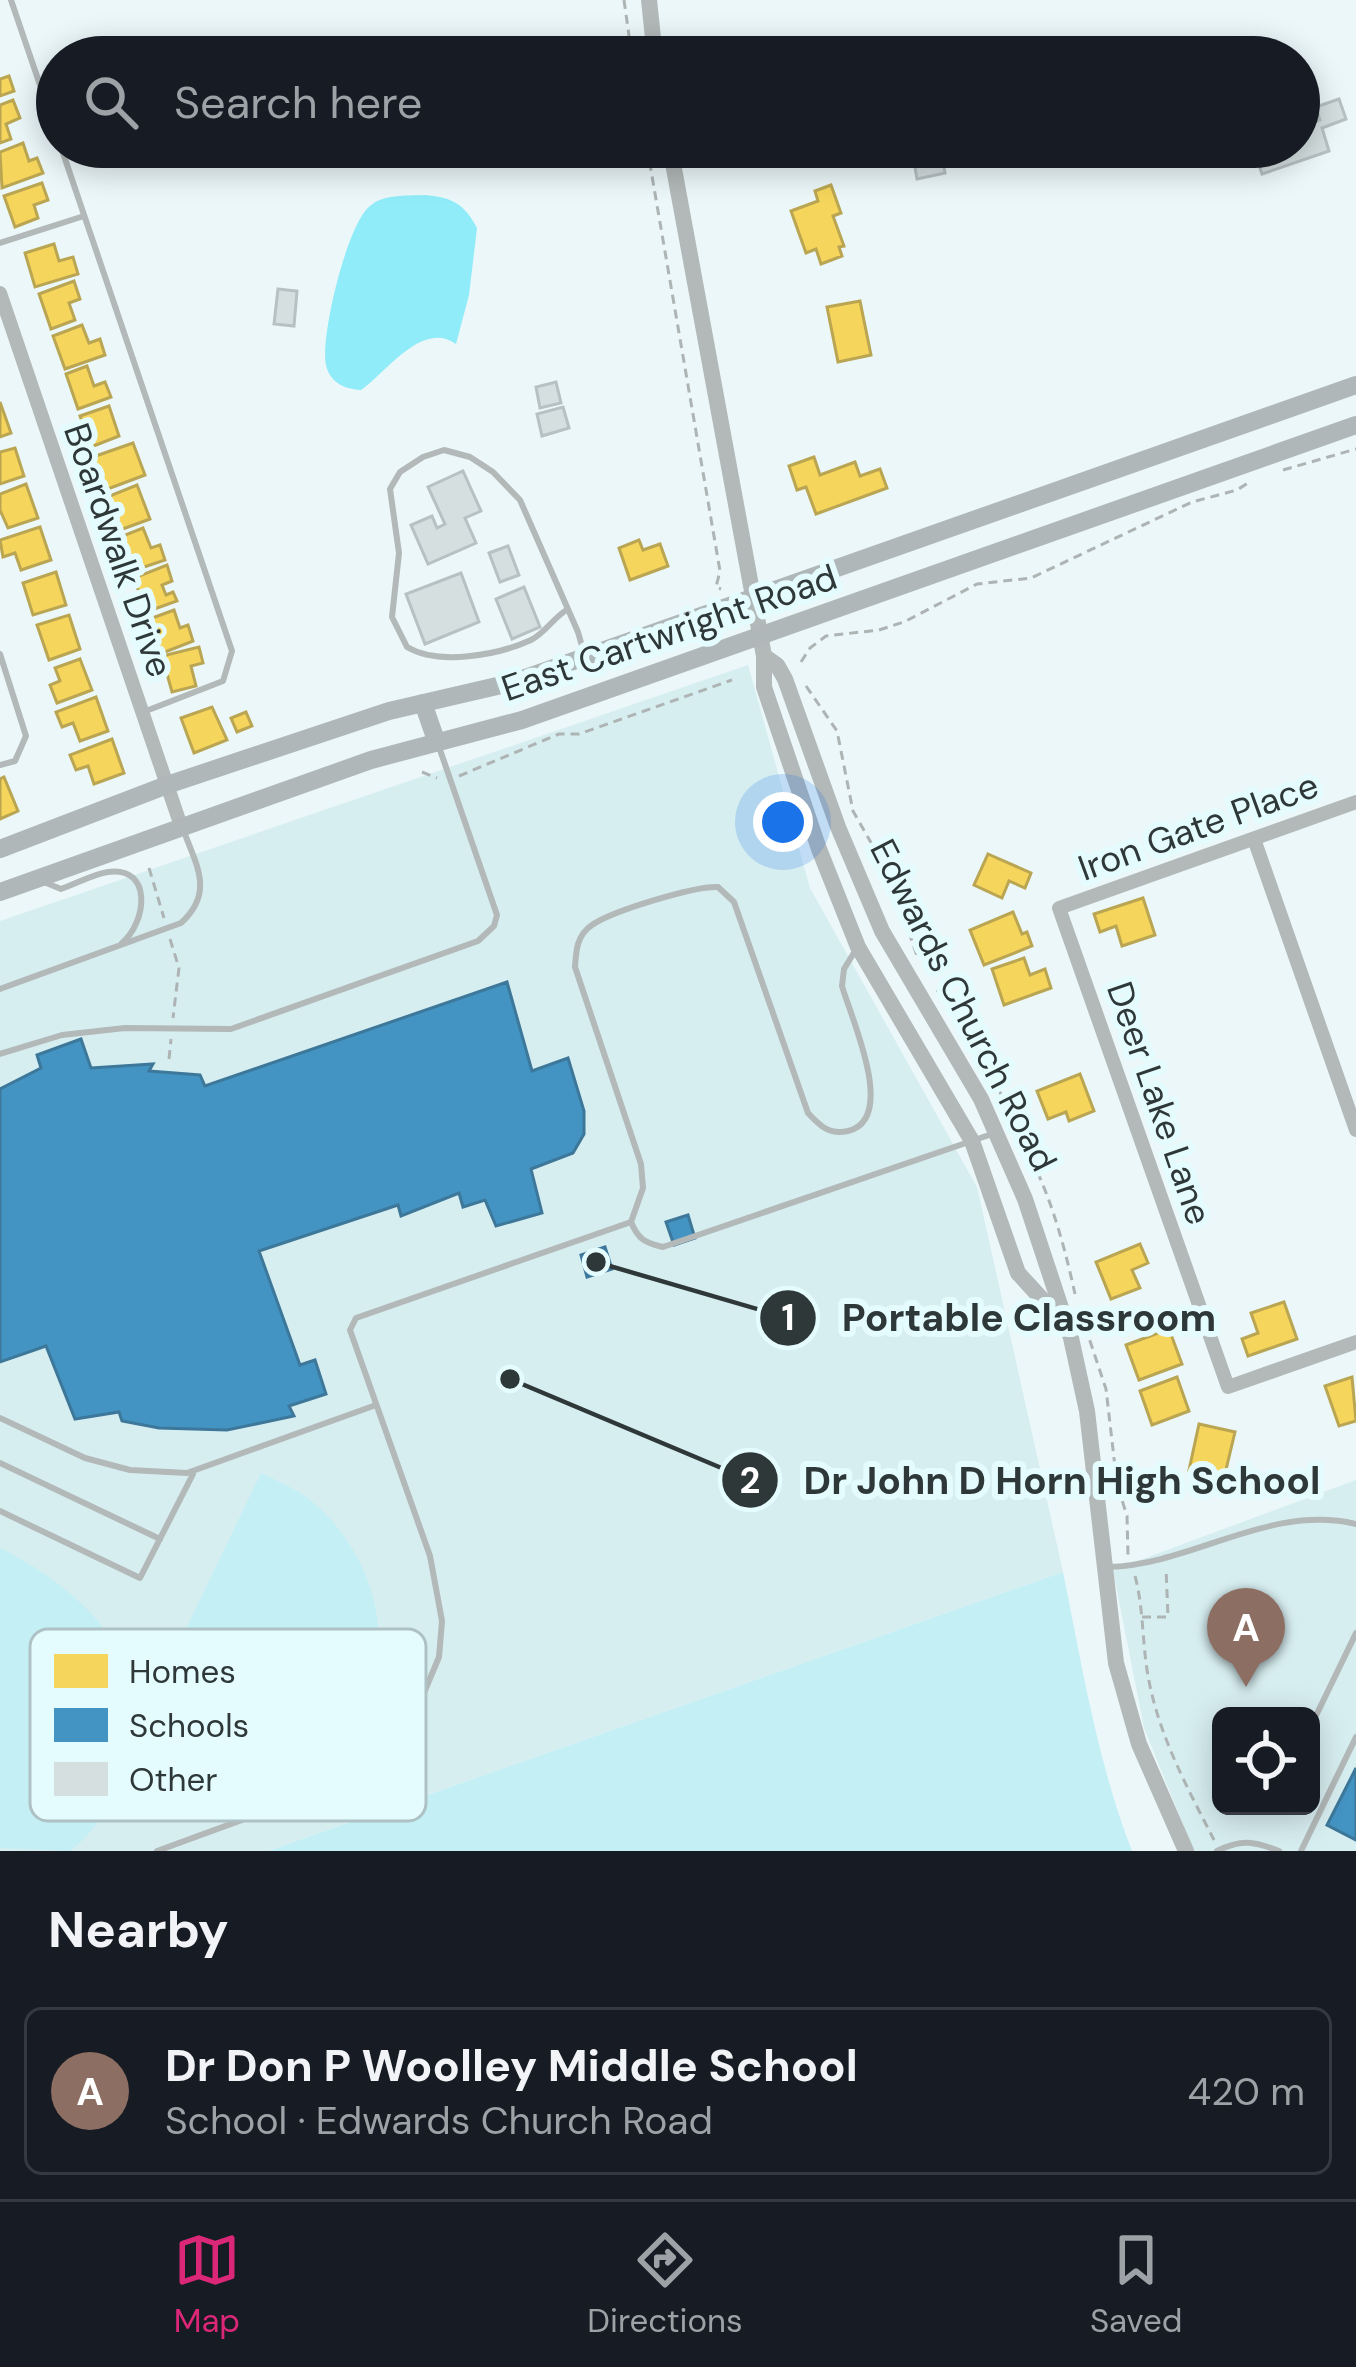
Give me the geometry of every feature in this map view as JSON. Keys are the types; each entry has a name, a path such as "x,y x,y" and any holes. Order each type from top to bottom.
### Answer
{"main road":[{"name":"East Cartwright Road","path":"0,849 167,785 423,703 514,682 1356,385"},
{"name":"East Cartwright Road","path":"0,892 371,760 522,720 1356,425"},
{"path":"423,703 437,743"}],"street":[{"path":"649,0 653,36"},
{"name":"Edwards Church Road","path":"674,168 764,656 764,687 858,947 972,1141 1018,1273 1066,1325"},
{"name":"Boardwalk Drive","path":"0,293 181,826"},
{"name":"Edwards Church Road","path":"764,656 778,665 785,679 838,827 882,931 981,1099 1025,1198 1066,1325 1087,1411 1116,1663 1139,1744 1186,1851"},
{"name":"Iron Gate Place","path":"1059,908 1356,802"},
{"path":"1254,838 1356,1130"},
{"name":"Deer Lake Lane","path":"1059,908 1228,1387 1356,1342"}],"lane":[{"path":"11,0 36,73"},
{"path":"68,168 232,651 223,681 142,712"},
{"path":"0,243 84,216"},
{"path":"568,609 532,639 498,649 436,657 407,647 392,617 399,554 390,489 400,472 445,450 470,457 493,472 520,500 568,609 585,657"},
{"path":"0,654 26,736 14,760 0,765"},
{"path":"0,1054 62,1035 125,1028 231,1029 478,941 494,926 496,915 437,743"},
{"path":"0,989 167,928 196,909 202,892 199,874 181,826"},
{"path":"35,879 62,889 108,872 127,876 141,892 142,916 118,946"},
{"path":"858,947 844,969 842,986 873,1090 871,1112 856,1130 838,1132 823,1129 808,1113 734,902 718,887 695,886 592,925 576,944 575,967 641,1164 643,1188 631,1222 637,1236 663,1247 996,1133"},
{"path":"426,1688 439,1657 442,1621 430,1556 350,1330 356,1318 631,1222"},
{"path":"0,1418 86,1458 163,1474 194,1472 376,1405"},
{"path":"0,1463 160,1539"},
{"path":"0,1511 140,1578 194,1472"},
{"path":"1105,1568 1166,1559 1275,1523 1318,1518 1356,1524"},
{"path":"1320,1708 1356,1634"},
{"path":"1301,1851 1356,1738"},
{"path":"158,1851 239,1821"},
{"path":"1217,1851 1238,1841 1279,1851"}],"path":[{"path":"624,0 629,36"},
{"path":"650,168 720,571 716,587 721,589"},
{"path":"1274,473 1356,449"},
{"path":"801,662 826,636 904,622 977,584 1031,578 1192,502 1237,490 1259,476"},
{"path":"422,772 434,778 467,774 559,734 579,734 732,680"},
{"path":"149,868 179,968 169,1059"},
{"path":"1140,1617 1168,1617 1166,1559"}],"shaded area":[{"path":"748,665 810,888 977,1187 1063,1572 426,1796 426,1629 30,1629 30,1821 353,1821 268,1851 0,1851 0,921"},
{"path":"261,1473 305,1496 345,1538 369,1584 379,1629 186,1629"},
{"path":"1356,1480 1356,1851 1194,1851 1144,1728 1113,1570"},
{"path":"0,1548 60,1586 103,1629 30,1629 30,1821 98,1821 70,1851 0,1848"},
{"path":"1063,1572 1100,1748 1132,1851 268,1851 353,1821 426,1821 426,1796"}],"water":[{"path":"424,195 456,203 477,228 469,295 456,344 443,338 418,343 361,390 344,386 328,371 325,351 337,282 353,234 376,202"}],"building: Homes":[{"path":"9,76 14,91 0,96 0,79"},
{"path":"13,100 20,118 6,124 11,139 0,143 0,105"},
{"path":"23,143 29,161 36,158 36,168 43,173 2,188 0,152"},
{"path":"42,183 48,200 34,205 38,218 15,227 4,196"},
{"path":"831,185 841,213 833,216 844,246 839,247 842,256 821,264 816,249 806,253 791,211 818,201 815,191"},
{"path":"54,244 59,261 73,257 78,274 35,287 25,253"},
{"path":"74,281 80,299 69,303 75,320 51,329 39,294"},
{"path":"860,301 871,355 838,362 827,307"},
{"path":"82,325 89,343 100,339 105,355 65,369 53,336"},
{"path":"87,366 94,386 105,382 111,397 78,409 66,374"},
{"path":"0,402 11,433 0,437"},
{"path":"109,406 119,436 91,447 80,416"},
{"path":"133,443 145,475 105,490 93,457"},
{"path":"15,448 24,476 0,484 0,452"},
{"path":"814,457 820,475 855,462 860,476 880,469 887,488 816,514 806,487 797,490 789,466"},
{"path":"26,484 38,518 8,528 0,510 0,494"},
{"path":"137,485 150,519 120,530 107,497"},
{"path":"40,527 51,560 21,570 15,553 3,557 0,540"},
{"path":"143,528 151,548 160,545 165,560 132,571 120,537"},
{"path":"639,540 643,550 660,544 668,566 630,580 619,548"},
{"path":"167,565 172,581 162,585 166,595 173,592 177,601 146,612 134,578"},
{"path":"56,572 66,605 33,615 23,583"},
{"path":"174,610 180,628 188,625 193,641 160,654 147,620"},
{"path":"69,615 80,649 49,660 37,625"},
{"path":"199,647 203,663 191,666 196,686 172,692 162,656"},
{"path":"80,659 92,690 57,703 50,685 60,681 55,668"},
{"path":"96,697 108,731 80,741 73,723 62,727 56,712"},
{"path":"212,707 227,740 194,753 181,718"},
{"path":"246,712 252,726 237,732 231,718"},
{"path":"112,739 124,773 94,784 88,766 76,770 70,755"},
{"path":"4,777 18,811 0,819 0,779"},
{"path":"988,854 1031,873 1025,888 1009,881 1002,898 974,885"},
{"path":"1143,898 1155,935 1122,946 1116,926 1100,932 1094,914"},
{"path":"1013,912 1032,946 984,965 970,930"},
{"path":"1024,958 1030,975 1045,969 1051,988 1004,1005 992,969"},
{"path":"1080,1074 1094,1111 1069,1121 1066,1112 1048,1119 1037,1091"},
{"path":"1140,1244 1148,1263 1132,1270 1140,1288 1111,1299 1096,1262"},
{"path":"1284,1302 1297,1339 1248,1356 1242,1339 1258,1333 1251,1313"},
{"path":"1169,1329 1182,1364 1139,1380 1126,1345"},
{"path":"1177,1377 1189,1411 1152,1425 1140,1391"},
{"path":"1352,1377 1356,1421 1339,1426 1325,1386"},
{"path":"1199,1424 1235,1432 1224,1478 1189,1470"}],"building: Schools":[{"path":"507,982 532,1071 568,1058 584,1111 584,1134 573,1153 531,1169 542,1213 496,1226 485,1200 463,1207 459,1193 401,1216 398,1205 259,1251 300,1365 315,1360 326,1394 289,1406 294,1416 227,1430 159,1428 122,1421 119,1412 75,1419 46,1346 0,1362 0,1089 41,1068 37,1055 81,1039 91,1068 153,1064 149,1071 200,1075 205,1086"},
{"path":"688,1215 695,1238 674,1245 666,1222"},
{"path":"605,1247 612,1269 587,1277 581,1255"},
{"path":"1356,1768 1356,1840 1327,1825"}],"building: Other":[{"path":"1339,99 1346,119 1322,128 1329,151 1320,154 1320,120 1320,106"},
{"path":"915,168 944,168 945,173 917,179"},
{"path":"278,289 297,291 294,326 274,324"},
{"path":"556,382 561,403 540,408 536,387"},
{"path":"563,407 569,428 542,436 537,414"},
{"path":"463,471 481,511 465,518 476,543 428,564 411,525 432,516 437,528 445,524 428,487"},
{"path":"508,546 519,575 500,582 489,553"},
{"path":"461,573 479,622 425,644 406,594"},
{"path":"524,587 540,627 512,639 496,599"}],"place":[{"name":"Portable Classroom","path":"596,1262"},
{"name":"Dr John D Horn High School","path":"510,1379"},
{"name":"Dr Don P Woolley Middle School","path":"1246,1687"}]}
